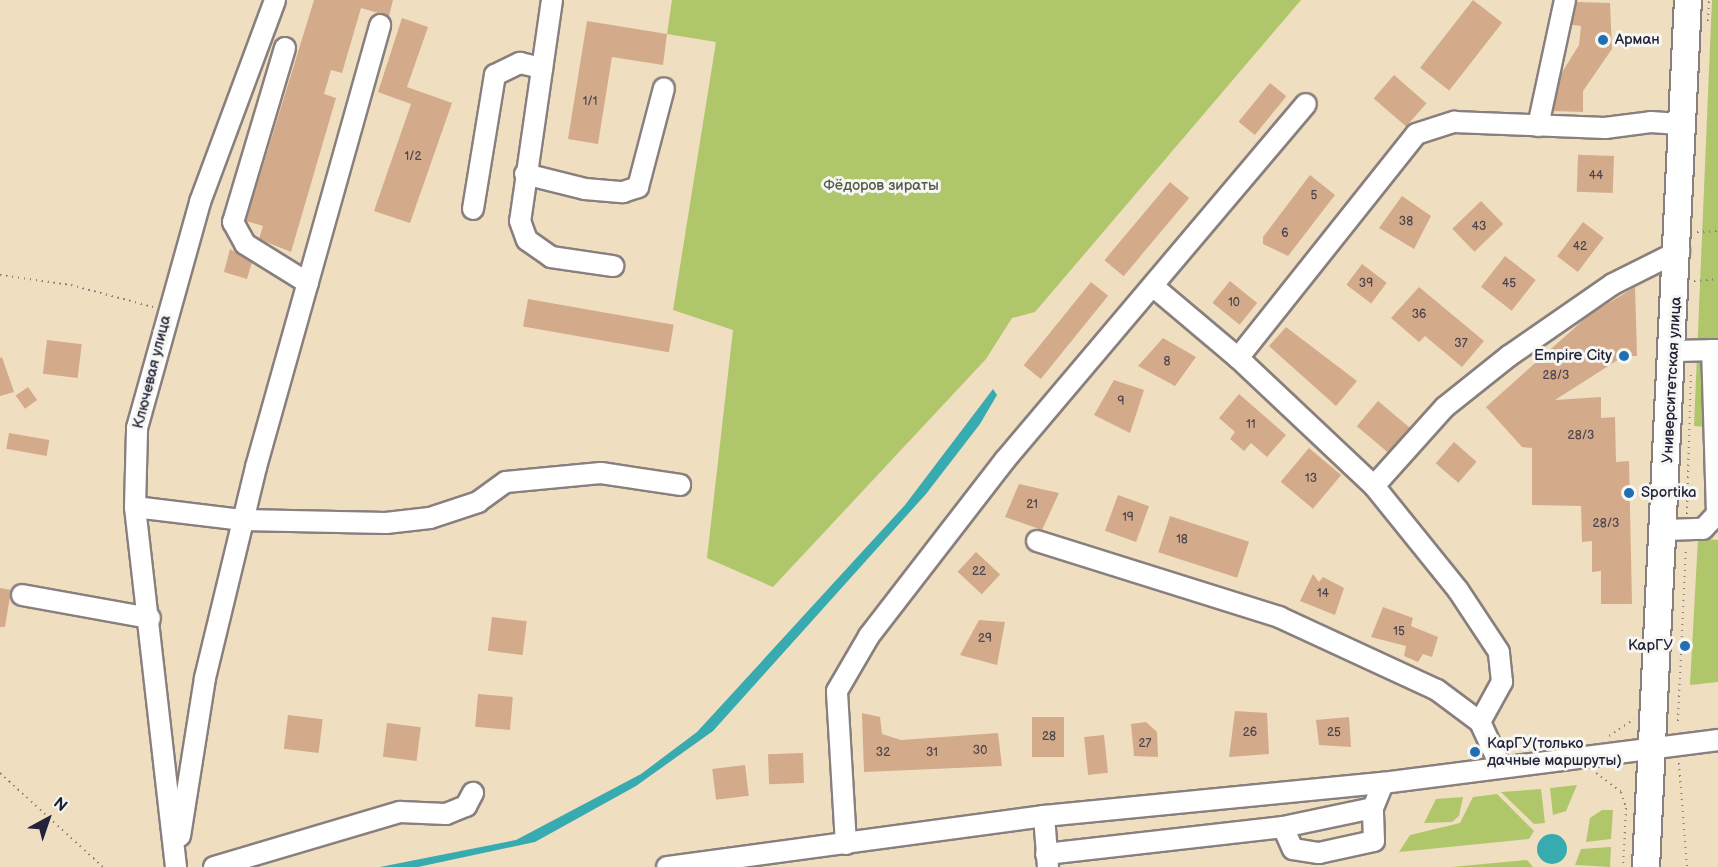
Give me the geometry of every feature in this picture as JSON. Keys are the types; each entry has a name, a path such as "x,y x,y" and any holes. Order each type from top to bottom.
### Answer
{"main road":[{"name":"Университетская улица","path":"1647,867 1653,748 1676,530 1687,242 1683,124 1688,0"}],"street":[{"name":"Ключевая улица","path":"175,866 150,618 135,507 137,428 200,202 275,0"},
{"path":"552,0 520,221 527,240 551,257 613,266"},
{"path":"1538,126 1565,0"},
{"path":"175,866 205,678 243,520 380,25"},
{"path":"285,48 233,222 245,244 308,283"},
{"path":"473,209 495,75 520,63 542,68"},
{"path":"525,174 585,189 623,192 638,187 664,88"},
{"path":"846,844 837,692 869,636 998,469 1154,287 1306,104"},
{"path":"1238,358 1416,134 1455,122 1538,126 1683,124"},
{"path":"1374,486 1445,407 1509,356 1613,284 1687,242"},
{"path":"1154,287 1238,358 1374,486 1444,572 1499,652 1502,682 1480,722"},
{"path":"1676,530 1704,529 1717,514 1715,350 1683,351"},
{"path":"135,507 243,520 386,523 430,518 478,502 506,482 601,473 680,485"},
{"path":"1037,541 1279,617 1437,690 1480,722 1500,765"},
{"path":"22,595 150,618"},
{"path":"667,867 1044,816 1383,783 1500,765 1718,740"},
{"path":"1283,827 1293,849 1319,853 1374,840 1373,808 1383,783"},
{"path":"214,867 397,804 446,814 466,807 473,793"},
{"path":"1044,816 1047,860 1283,827 1373,808"}],"path":[{"path":"1687,242 1718,231"},
{"path":"0,275 71,285 168,311"},
{"path":"1694,282 1694,290"},
{"path":"1678,721 1676,530 1683,351"},
{"path":"1607,738 1635,718"},
{"path":"1678,760 1687,867"},
{"path":"1588,770 1621,792 1626,808 1623,867"},
{"path":"0,773 103,867"}],"green space":[{"name":"Фёдоров зираты","path":"672,0 1301,0 1035,312 1012,318 986,359 773,587 707,558 733,330 673,310 716,42 667,34"},
{"path":"1712,0 1718,0 1718,428 1694,426"},
{"path":"1698,538 1718,540 1718,682 1690,685"},
{"path":"1577,785 1566,811 1553,815 1550,788"},
{"path":"1541,789 1545,823 1534,824 1501,792"},
{"path":"1497,794 1534,831 1529,839 1399,852 1410,835 1460,823 1473,797"},
{"path":"1463,797 1459,816 1452,822 1424,823 1436,799"},
{"path":"1602,810 1613,810 1611,839 1586,842 1590,818"},
{"path":"1611,847 1610,867 1575,865 1581,849"},
{"path":"1527,860 1533,867 1452,867"}],"water":[{"path":"993,389 997,395 980,424 926,494 713,731 636,786 535,842 418,867 380,867 516,840 641,774 697,732 905,505"},
{"path":"1552,834 1563,838 1567,849 1563,860 1552,864 1541,860 1537,849 1541,838"}],"building":[{"path":"314,0 393,0 389,16 361,8 342,73 331,70 324,94 336,98 291,252 259,239 263,226 246,221"},
{"path":"1473,0 1502,23 1449,91 1420,68"},
{"path":"1577,2 1610,3 1612,49 1583,91 1583,112 1553,111 1561,74 1579,45 1581,26 1572,25"},
{"path":"402,18 428,27 407,87 452,103 410,223 374,211 411,104 378,92"},
{"path":"587,21 667,34 663,65 612,57 598,144 568,139"},
{"path":"1394,75 1426,103 1406,127 1374,98"},
{"path":"1270,83 1286,96 1255,135 1239,122"},
{"path":"1578,155 1614,156 1613,193 1577,192"},
{"path":"1310,175 1335,195 1288,256 1263,244 1263,237"},
{"path":"1170,182 1189,198 1124,276 1104,260"},
{"path":"1402,196 1431,216 1414,249 1379,228"},
{"path":"1481,201 1503,224 1474,252 1452,229"},
{"path":"1583,222 1604,238 1578,272 1557,256"},
{"path":"230,249 252,262 247,279 224,272"},
{"path":"1505,256 1536,280 1512,311 1481,287"},
{"path":"1362,264 1387,283 1371,303 1346,285"},
{"path":"1230,281 1257,303 1240,325 1212,303"},
{"path":"1091,282 1108,296 1041,379 1024,365"},
{"path":"1419,287 1484,341 1462,367 1425,336 1419,342 1391,318"},
{"path":"1635,287 1637,356 1624,356 1555,400 1601,397 1601,418 1615,417 1616,462 1629,461 1632,604 1601,604 1601,571 1592,572 1592,541 1582,542 1581,506 1532,505 1532,448 1522,447 1486,407 1589,315"},
{"path":"528,299 674,325 669,352 523,327"},
{"path":"1286,327 1357,381 1336,406 1269,346"},
{"path":"1163,338 1196,357 1175,386 1138,366"},
{"path":"47,340 82,344 78,378 43,374"},
{"path":"2,357 14,392 0,396 0,358"},
{"path":"1114,380 1144,390 1130,433 1094,415"},
{"path":"28,387 37,400 25,409 16,396"},
{"path":"1239,394 1286,435 1267,457 1251,443 1244,451 1230,439 1235,432 1219,418"},
{"path":"1378,401 1410,428 1389,453 1357,426"},
{"path":"9,433 49,440 47,456 6,449"},
{"path":"1454,442 1477,462 1458,483 1436,463"},
{"path":"1309,448 1341,475 1313,509 1281,482"},
{"path":"1019,484 1059,493 1042,530 1005,517"},
{"path":"1118,495 1149,506 1136,542 1105,531"},
{"path":"1170,516 1249,542 1237,578 1158,552"},
{"path":"976,552 1000,575 982,594 958,572"},
{"path":"1313,574 1319,582 1323,577 1344,588 1335,615 1300,601"},
{"path":"0,588 11,590 5,627 0,627"},
{"path":"1383,607 1413,618 1411,626 1438,637 1432,657 1423,654 1418,662 1404,656 1406,646 1371,637"},
{"path":"492,617 527,621 523,655 488,651"},
{"path":"979,620 1005,622 997,665 960,655"},
{"path":"478,694 513,697 510,730 475,727"},
{"path":"1235,711 1267,713 1269,754 1229,757"},
{"path":"862,713 880,717 882,734 901,740 998,733 1002,766 864,772"},
{"path":"288,715 323,719 319,753 284,749"},
{"path":"1032,717 1064,717 1064,757 1032,757"},
{"path":"1349,717 1351,747 1319,745 1316,720"},
{"path":"1146,722 1157,732 1158,757 1134,756 1131,724"},
{"path":"387,723 421,727 417,761 383,757"},
{"path":"1104,735 1108,773 1088,775 1084,737"},
{"path":"803,753 804,783 769,784 768,754"},
{"path":"745,765 749,796 716,800 712,769"}],"place":[{"name":"Арман","path":"1603,40"},
{"name":"Empire City","path":"1624,356"},
{"name":"Sportika","path":"1629,493"},
{"name":"КарГУ","path":"1685,646"},
{"name":"КарГУ(только дачные маршруты)","path":"1475,752"}]}
